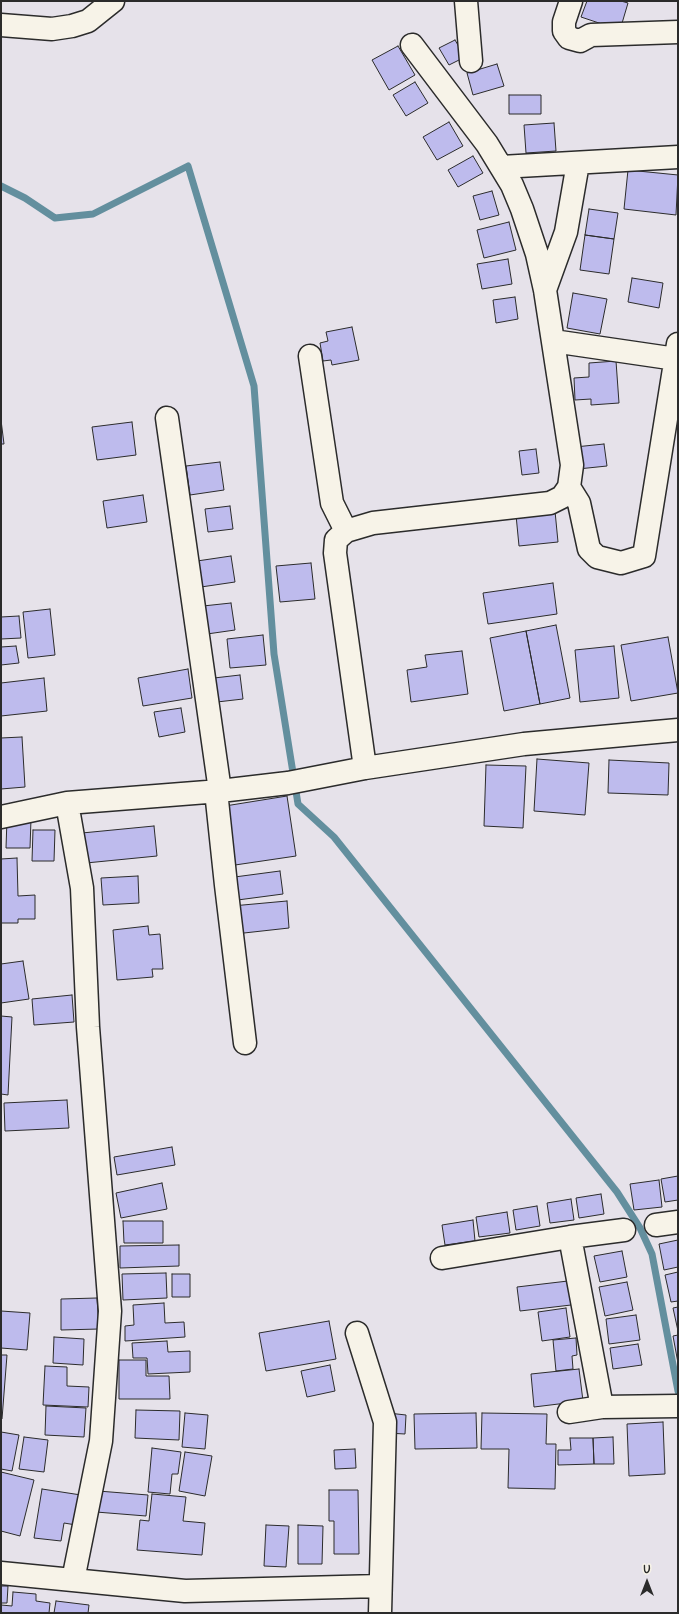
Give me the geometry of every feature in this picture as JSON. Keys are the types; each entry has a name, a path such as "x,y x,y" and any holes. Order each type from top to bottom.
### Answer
{"street":[{"path":"1,25 52,29 72,26 88,21 113,1"},
{"path":"466,1 471,61"},
{"path":"571,1 564,22 564,31 569,38 580,41 591,35 678,32"},
{"path":"365,768 335,553 336,540 346,531 373,523 550,503 562,497 569,487 572,465 545,290 537,254 522,209 512,185 487,144 412,45"},
{"path":"502,167 678,157"},
{"path":"545,290 566,232 578,163"},
{"path":"553,341 677,352 644,556 621,563 597,557 588,549 579,503 569,487"},
{"path":"310,356 332,503 346,531"},
{"path":"167,418 218,791 226,885 245,1043"},
{"path":"1,817 66,803 218,791 296,781 365,768 524,744 678,730"},
{"path":"66,803 82,888 88,1027 110,1311 101,1441 73,1580"},
{"path":"656,1225 678,1222"},
{"path":"442,1258 570,1237 624,1230"},
{"path":"570,1237 602,1407"},
{"path":"357,1333 385,1422 380,1613"},
{"path":"569,1412 602,1407 675,1407"},
{"path":"1,1573 185,1591 380,1586"}],"building":[{"path":"587,1 621,1 628,3 620,30 581,17"},
{"path":"455,40 465,57 449,65 439,48"},
{"path":"398,46 415,75 389,90 372,60"},
{"path":"497,64 504,86 473,95 467,73"},
{"path":"415,82 428,103 406,116 393,95"},
{"path":"509,95 541,95 541,114 509,114"},
{"path":"449,122 463,146 437,160 423,137"},
{"path":"554,123 556,151 526,153 524,125"},
{"path":"473,156 483,173 458,187 448,170"},
{"path":"628,170 678,175 676,215 624,209"},
{"path":"492,191 499,215 480,220 473,196"},
{"path":"589,209 618,213 614,239 585,235"},
{"path":"509,222 516,250 484,258 477,230"},
{"path":"585,235 614,239 609,274 580,270"},
{"path":"508,259 512,284 482,289 477,264"},
{"path":"632,278 663,283 659,308 628,302"},
{"path":"573,293 607,299 600,334 567,328"},
{"path":"515,297 518,319 496,323 493,300"},
{"path":"352,327 359,360 332,365 331,360 323,361 320,343 328,341 326,332"},
{"path":"616,361 619,403 591,405 591,399 575,400 574,378 589,377 589,363"},
{"path":"1,420 4,444 1,444"},
{"path":"132,422 136,455 97,460 92,427"},
{"path":"604,444 607,466 578,469 575,447"},
{"path":"536,449 539,473 522,475 519,451"},
{"path":"220,462 224,490 190,495 186,466"},
{"path":"143,495 147,522 107,528 103,501"},
{"path":"230,506 233,529 208,532 205,509"},
{"path":"555,511 558,542 519,546 516,515"},
{"path":"231,556 235,582 201,587 197,561"},
{"path":"311,563 315,599 280,602 276,566"},
{"path":"553,583 557,614 488,624 483,593"},
{"path":"231,603 235,630 207,634 203,606"},
{"path":"50,609 55,655 28,658 23,612"},
{"path":"19,616 21,638 1,639 1,617"},
{"path":"556,625 570,698 540,704 526,631"},
{"path":"526,631 540,704 504,711 490,638"},
{"path":"263,635 266,665 230,668 227,639"},
{"path":"668,637 678,693 631,701 621,645"},
{"path":"16,646 19,663 1,665 1,647"},
{"path":"614,646 619,698 580,702 575,650"},
{"path":"462,651 468,694 411,702 407,670 427,667 425,655"},
{"path":"188,669 192,698 143,706 138,678"},
{"path":"240,675 243,699 217,702 214,678"},
{"path":"44,678 47,711 1,716 1,683"},
{"path":"181,708 185,732 159,737 154,712"},
{"path":"22,737 25,787 1,789 1,738"},
{"path":"537,759 589,763 585,815 534,811"},
{"path":"609,760 669,763 668,795 608,793"},
{"path":"486,765 526,766 523,828 484,826"},
{"path":"287,796 296,856 235,865 225,806"},
{"path":"7,819 31,819 30,848 6,848"},
{"path":"154,826 157,856 86,863 82,833"},
{"path":"33,830 55,830 54,861 32,861"},
{"path":"17,858 18,896 35,895 35,919 18,919 18,923 1,923 1,859"},
{"path":"280,871 283,894 230,901 227,878"},
{"path":"138,876 139,903 103,905 101,878"},
{"path":"287,901 289,928 235,934 232,906"},
{"path":"148,926 149,935 160,934 163,969 152,969 153,977 117,980 113,930"},
{"path":"23,961 29,999 1,1003 1,964"},
{"path":"72,995 74,1022 34,1025 32,999"},
{"path":"1,1016 12,1017 8,1095 1,1094"},
{"path":"67,1100 69,1128 5,1131 4,1103"},
{"path":"172,1147 175,1165 117,1175 114,1157"},
{"path":"678,1176 678,1200 665,1202 661,1179"},
{"path":"659,1180 662,1207 634,1210 630,1184"},
{"path":"162,1183 167,1209 121,1218 116,1193"},
{"path":"601,1194 604,1214 579,1218 576,1198"},
{"path":"571,1199 574,1220 550,1223 547,1203"},
{"path":"537,1206 540,1226 516,1230 513,1210"},
{"path":"507,1212 510,1233 479,1237 476,1217"},
{"path":"473,1220 475,1241 445,1245 442,1225"},
{"path":"123,1221 163,1221 163,1243 124,1243"},
{"path":"678,1240 678,1267 664,1270 659,1244"},
{"path":"179,1245 179,1266 120,1268 120,1246"},
{"path":"622,1251 627,1277 600,1282 594,1256"},
{"path":"678,1272 678,1301 671,1302 665,1275"},
{"path":"166,1273 167,1298 123,1300 122,1274"},
{"path":"172,1274 190,1274 190,1297 172,1297"},
{"path":"568,1281 571,1305 520,1311 517,1287"},
{"path":"627,1282 633,1310 605,1316 599,1287"},
{"path":"97,1298 99,1329 61,1330 61,1299"},
{"path":"164,1303 165,1323 184,1322 185,1337 125,1341 125,1326 134,1325 133,1305"},
{"path":"678,1307 678,1331 673,1308"},
{"path":"566,1308 570,1337 542,1341 538,1312"},
{"path":"1,1311 30,1313 27,1350 1,1348"},
{"path":"636,1315 640,1340 609,1344 606,1319"},
{"path":"329,1321 336,1359 266,1371 259,1333"},
{"path":"678,1335 678,1363 673,1336"},
{"path":"54,1337 84,1339 83,1365 53,1363"},
{"path":"576,1338 577,1355 572,1356 573,1369 556,1371 553,1340"},
{"path":"167,1341 168,1352 190,1351 190,1372 148,1374 147,1358 133,1358 132,1343"},
{"path":"638,1344 642,1365 613,1369 610,1348"},
{"path":"1,1355 7,1355 2,1419 1,1419"},
{"path":"119,1360 146,1360 146,1376 169,1376 170,1399 119,1399"},
{"path":"330,1365 335,1391 307,1397 301,1371"},
{"path":"45,1366 67,1367 67,1386 89,1387 88,1407 43,1405"},
{"path":"579,1369 583,1401 534,1407 531,1374"},
{"path":"46,1406 86,1408 84,1437 45,1435"},
{"path":"136,1410 180,1411 179,1440 135,1438"},
{"path":"185,1413 208,1415 205,1449 182,1447"},
{"path":"388,1413 406,1415 405,1434 387,1433"},
{"path":"476,1413 477,1448 415,1449 414,1414"},
{"path":"482,1413 547,1414 546,1444 556,1444 555,1489 508,1488 509,1449 481,1449"},
{"path":"663,1422 665,1474 629,1476 627,1424"},
{"path":"1,1432 19,1435 12,1471 1,1469"},
{"path":"24,1437 48,1440 44,1472 19,1469"},
{"path":"613,1437 614,1464 594,1464 593,1438"},
{"path":"570,1438 593,1438 594,1464 558,1465 558,1450 571,1450"},
{"path":"152,1448 181,1452 178,1474 172,1474 170,1494 148,1492"},
{"path":"355,1449 356,1468 335,1469 334,1450"},
{"path":"185,1452 212,1456 205,1496 179,1491"},
{"path":"1,1472 34,1480 20,1536 1,1531"},
{"path":"42,1489 81,1495 76,1525 64,1523 61,1541 34,1538"},
{"path":"329,1490 358,1490 359,1554 334,1554 334,1521 329,1521"},
{"path":"98,1491 148,1495 146,1516 96,1512"},
{"path":"152,1494 186,1497 183,1521 205,1523 202,1555 137,1550 140,1520 149,1521"},
{"path":"266,1525 289,1526 286,1567 264,1566"},
{"path":"298,1525 323,1526 322,1564 298,1564"},
{"path":"1,1586 8,1586 7,1603 1,1603"},
{"path":"13,1592 36,1594 36,1601 50,1603 49,1613 1,1613 1,1605 12,1606"},
{"path":"56,1601 89,1605 88,1613 54,1613"}],"waterway":[{"path":"1,186 25,198 55,218 93,214 188,166 254,386 274,654 298,804 334,837 617,1192 640,1228 652,1254 678,1391"}]}
